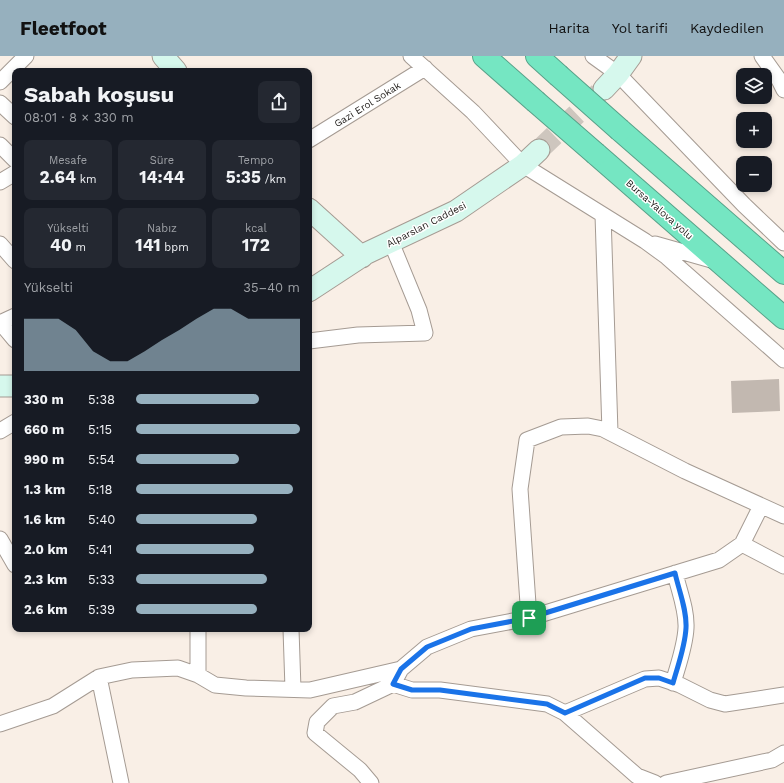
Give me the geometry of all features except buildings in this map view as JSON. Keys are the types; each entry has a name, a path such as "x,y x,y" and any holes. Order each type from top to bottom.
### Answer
{"highway":[{"name":"Bursa-Yalova yolu","path":"484,56 784,318"},
{"path":"537,56 784,273"}],"street":[{"path":"14,68 26,56"},
{"path":"163,56 173,68"},
{"path":"411,56 473,112 523,165 645,241 667,257 784,360"},
{"path":"593,56 611,82 784,243"},
{"path":"611,82 631,56"},
{"path":"762,56 779,80 784,90"},
{"name":"Gazi Erol Sokak","path":"312,138 424,68"},
{"path":"0,82 12,70"},
{"path":"0,103 12,114"},
{"path":"0,145 12,157"},
{"name":"Alparslan Caddesi","path":"312,289 362,257 456,211 523,165 539,150"},
{"path":"0,182 12,175"},
{"path":"312,212 362,257"},
{"path":"603,215 610,432"},
{"path":"645,241 721,263"},
{"path":"312,341 358,335 425,333 419,310 391,242"},
{"path":"0,244 12,258"},
{"path":"12,317 0,323 12,337"},
{"path":"0,386 12,386"},
{"path":"0,431 12,424"},
{"path":"529,618 520,489 527,440 561,427 588,426 603,429 784,516"},
{"path":"371,783 360,770 315,733 317,722 333,706 355,702 393,684 401,669 427,647 471,629 529,618 719,560 742,544 761,506"},
{"path":"0,539 12,560"},
{"path":"742,544 784,566"},
{"path":"673,683 681,657 686,627 684,606 675,573"},
{"path":"198,632 198,675"},
{"path":"291,632 293,689"},
{"path":"0,724 53,706 99,677 132,670 178,668 198,675 215,684 246,688 310,690 401,669"},
{"path":"99,677 121,783"},
{"path":"565,713 645,678 659,678 710,700 725,704 784,695"},
{"path":"393,684 412,690 440,690 547,704 565,713 638,776 655,783"},
{"path":"666,783 772,760 784,753"}],"tunnel":[{"path":"539,150 602,90"}],"route":[{"path":"675,573 684,606 686,627 681,657 673,683 659,678 645,678 565,713 547,704 440,690 412,690 393,684 401,669 427,647 471,629 529,618 675,573"}]}
